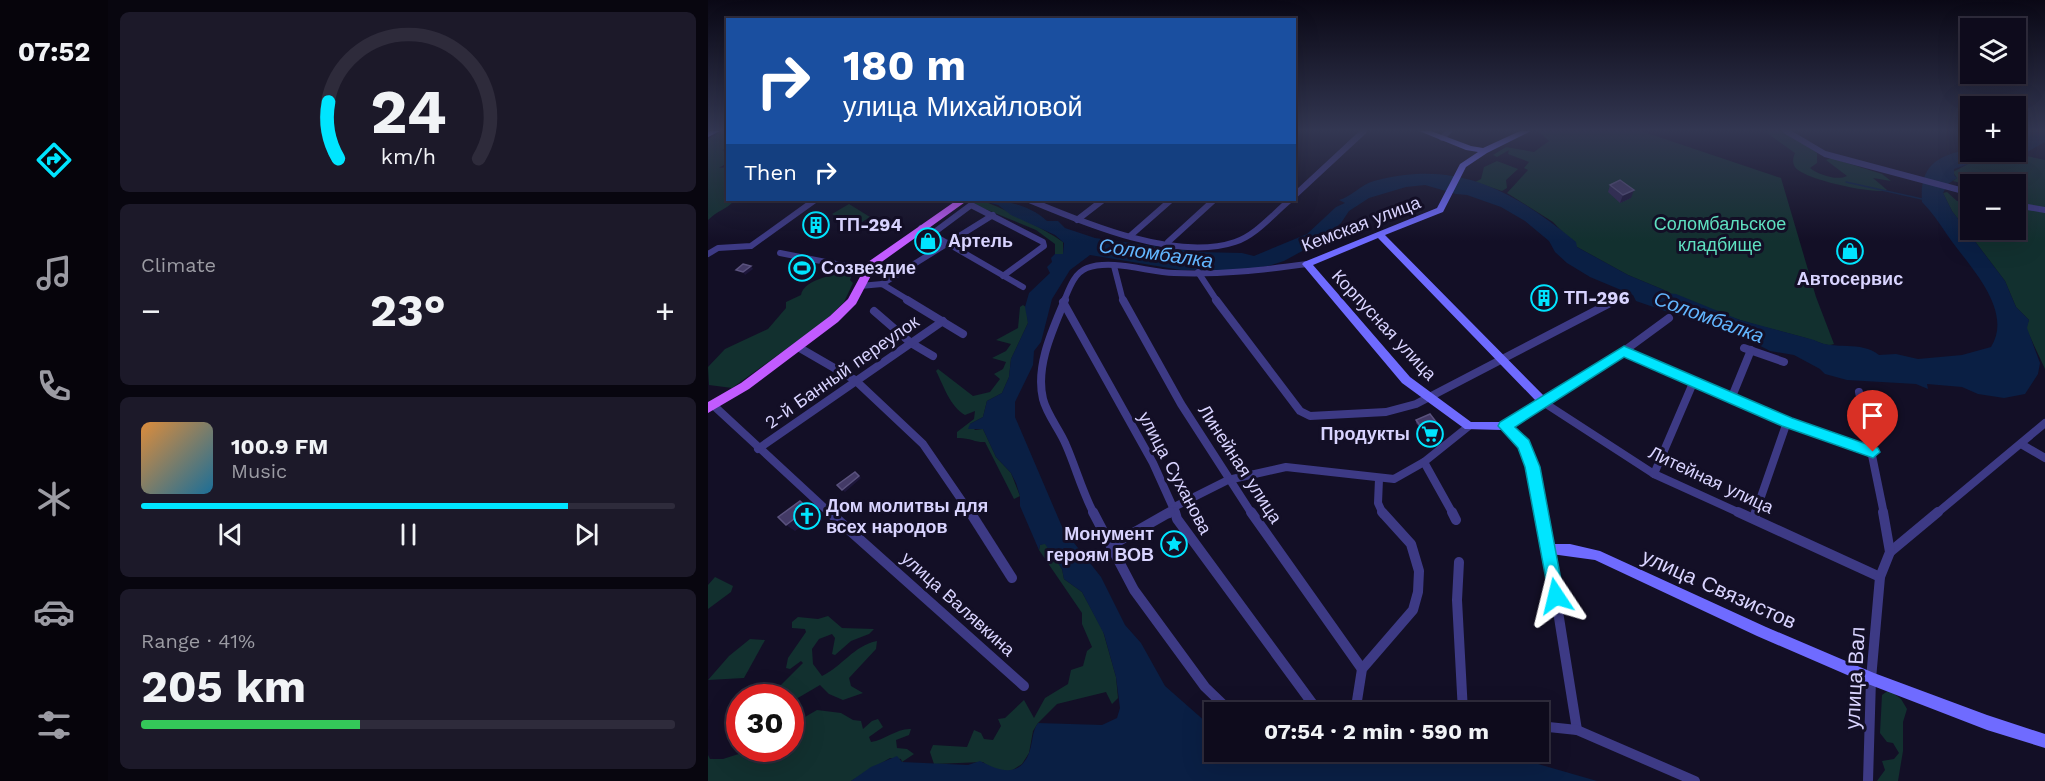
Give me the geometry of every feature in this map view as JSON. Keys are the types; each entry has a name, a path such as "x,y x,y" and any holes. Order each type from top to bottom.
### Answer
{"main road":[{"path":"709,406 736,392 798,347 852,301 867,270 880,257 962,201"}],"street":[{"path":"1296,194 1325,167"},
{"name":"Кемская улица","path":"1063,302 1071,284 1081,271 1097,266 1174,273 1251,272 1307,264 1440,210 1464,167"},
{"path":"1873,167 1960,190"},
{"path":"708,254 718,248 751,246 814,201"},
{"path":"1031,201 1077,220 1130,236 1199,245 1237,241 1248,235 1289,201"},
{"path":"1077,220 1102,201"},
{"path":"1130,236 1170,201"},
{"path":"1168,242 1213,201"},
{"path":"932,234 971,205 993,214 1043,242 1044,246 1003,276"},
{"path":"2026,207 2045,210"},
{"path":"860,286 882,284 950,244 993,214"},
{"path":"921,228 1023,287"},
{"name":"Литейная улица","path":"1380,235 1543,402 1654,474 1880,577"},
{"path":"780,253 867,270"},
{"name":"Корпусная улица","path":"1307,264 1406,380 1469,426"},
{"name":"Линейная улица","path":"1114,266 1114,279 1147,346 1228,480 1362,669"},
{"path":"1198,272 1227,316 1305,415 1406,408 1430,399 1452,383 1466,380 1619,298 1625,298"},
{"path":"882,284 963,334"},
{"path":"1063,302 1042,371 1043,399 1066,445 1082,492 1134,590 1205,687 1221,702"},
{"name":"улица Суханова","path":"1063,302 1174,507 1177,519 1312,702"},
{"path":"874,311 910,343 933,356"},
{"path":"1112,545 1168,515 1174,507 1228,480 1286,467 1379,479 1402,476 1424,462 1469,426 1505,426 1624,351 1668,318"},
{"name":"2-й Банный переулок","path":"758,449 943,321"},
{"path":"798,347 855,380 923,444 953,485 1012,578"},
{"path":"1731,399 1747,349 1784,362"},
{"path":"1624,351 1787,422 1873,452"},
{"path":"1654,474 1693,383"},
{"path":"1859,392 1873,452 1890,552"},
{"name":"улица Валявкина","path":"709,406 1024,686"},
{"path":"1754,518 1787,422"},
{"path":"1880,577 1890,552 2045,423"},
{"path":"1505,426 1524,444 1533,467 1577,730"},
{"path":"2022,444 2045,458"},
{"path":"1424,462 1456,520"},
{"path":"1357,702 1362,669 1413,610 1418,592 1419,571 1416,556 1411,544 1382,513 1378,503 1379,479"},
{"name":"улица Связистов","path":"1548,549 1596,555 1871,680 1985,723 2045,741"},
{"path":"1459,562 1457,600 1462,702"},
{"name":"улица Вал","path":"1868,781 1871,680 1880,577"},
{"path":"1549,727 1577,730 1695,781"}],"green space":[{"path":"708,167 726,167 726,201 734,201 708,220"},
{"path":"1484,167 1518,169 1506,180 1507,188 1502,191 1475,182 1481,179"},
{"name":"Соломбальское кладбище","path":"1750,167 1781,178 1816,297 1834,344 1825,345 1721,314 1666,293 1577,247 1553,222 1507,193 1528,170 1524,168"},
{"path":"1795,167 1811,167 1823,175 1838,178 1847,176 1836,167 1861,167 1882,174 1891,181 1873,178 1887,190 1869,190 1839,185 1800,172"},
{"path":"1962,167 2045,167 2045,369 2026,328 2029,320 2016,307 2005,281 1974,240 2026,240 2026,174 1960,174 1960,183 1953,181 1957,178 1953,172"},
{"path":"1947,192 1960,201 1960,222 1943,193"},
{"path":"976,201 984,201 1034,225 1063,242 1063,254 1055,254 1055,244 1036,230 973,204"},
{"path":"849,204 870,217 854,227 832,214"},
{"path":"853,271 850,280 853,283 844,302 825,321 732,388 709,385 708,367 725,349 768,329 786,308 786,302 801,295 808,284"},
{"path":"1023,305 1027,308 1028,323 1011,359 1009,377 1002,393 987,401 983,417 970,424 975,430 983,429 996,457 1011,473 1020,496 1014,499 985,442 957,438 957,432 974,419 975,411 965,415 955,407 936,371 938,369 973,396 990,392 1000,379 994,374 1003,369 1006,362 992,358 1006,351 1011,344 996,340 1018,328 1020,307"},
{"path":"1045,543 1062,569 1064,579 1082,592 1103,631 1116,677 1118,698 1112,704 1106,692 1057,704 1033,731 1029,753 1022,764 1011,771 994,771 983,762 934,764 930,752 933,745 967,747 974,730 981,733 984,739 993,740 1001,726 998,719 1005,718 1024,700 1034,718 1045,698 1068,684 1071,670 1083,666 1087,651 1092,647 1082,624 1082,613 1039,550 1040,545"},
{"path":"715,577 733,586 731,592 708,609 708,585"},
{"path":"828,616 842,628 874,629 869,634 851,641 835,655 832,654 835,638 832,634 819,639 812,649 813,664 822,676 861,647 877,641 876,649 849,678 851,686 863,693 843,700 829,694 820,685 804,694 804,684 782,684 803,663 801,661 790,669 786,668 788,658 806,632 805,629 792,628 792,622 798,617 818,619"},
{"path":"750,639 765,640 744,678 708,680 729,656"},
{"path":"1889,690 1901,699 1907,709 1903,722 1903,751 1898,781 1877,781 1885,770 1882,761 1894,759 1899,753 1893,743 1887,742 1880,733 1882,695"},
{"path":"817,710 841,713 853,720 861,721 863,729 878,719 883,727 869,737 871,742 901,730 911,729 909,735 896,740 897,748 907,749 914,754 902,762 901,759 890,758 851,781 708,781 708,755 710,759 726,758 726,762 804,762 804,718"}],"water":[{"name":"Соломбалка","path":"1930,167 1958,167 1954,169 1954,175 1957,178 1948,184 1943,193 1960,222 1960,240 1974,240 2005,281 2016,307 2029,320 2027,328 2040,363 2038,374 2025,394 2004,398 1978,394 1962,387 1927,384 1928,389 1916,384 1847,380 1825,374 1794,355 1770,351 1749,340 1636,301 1633,295 1590,277 1567,263 1555,252 1549,241 1525,221 1501,207 1467,195 1425,185 1406,187 1369,198 1349,211 1341,223 1315,244 1284,261 1268,266 1241,270 1181,270 1090,255 1070,270 1052,299 1041,342 1034,351 1033,365 1015,402 1015,417 1063,529 1101,577 1125,625 1141,643 1165,686 1204,720 1204,762 1524,762 1597,781 851,781 871,767 897,756 902,762 968,765 980,761 1002,770 1015,769 1026,759 1038,723 1102,725 1117,718 1120,708 1116,677 1104,634 1082,592 1064,579 1062,569 1045,544 1040,545 1039,550 1020,506 1016,483 1011,473 996,457 983,429 968,429 970,424 983,417 987,401 1002,393 1009,377 1011,359 1028,323 1025,307 1029,293 1050,273 1047,267 1052,262 1051,258 1055,254 1063,254 1064,243 1055,235 1011,215 998,205 983,201 1007,202 1024,207 1047,221 1058,221 1065,228 1095,238 1197,252 1242,253 1254,256 1307,234 1336,207 1345,203 1339,200 1374,181 1404,175 1432,174 1459,177 1484,184 1531,208 1576,242 1577,247 1628,275 1664,290 1666,293 1676,294 1740,320 1830,345 1872,350 1879,355 1896,354 1918,359 1962,355 1991,347 1997,334 1994,306 1980,279 1922,202 1924,179"}],"building":[{"path":"1620,180 1634,190 1623,195 1610,185"},
{"path":"743,264 751,266 743,272 736,270"},
{"name":"Продукты","path":"1430,414 1440,427 1436,429 1440,439 1433,444 1416,420"},
{"path":"855,472 859,476 842,490 837,485"},
{"path":"800,501 814,513 800,524 794,519 786,525 778,517"}],"waterway":[{"path":"1846,182 1922,199"}],"place":[{"name":"ТП-294","path":"816,225"},
{"name":"Артель","path":"928,241"},
{"name":"Автосервис","path":"1850,251"},
{"name":"Созвездие","path":"802,268"},
{"name":"ТП-296","path":"1544,298"},
{"name":"Продукты","path":"1430,434"},
{"name":"Дом молитвы для всех народов","path":"807,516"},
{"name":"Монумент героям ВОВ","path":"1174,544"}],"route":[{"path":"1556,596 1533,467 1524,444 1505,426 1624,351 1787,422 1873,452"}]}
